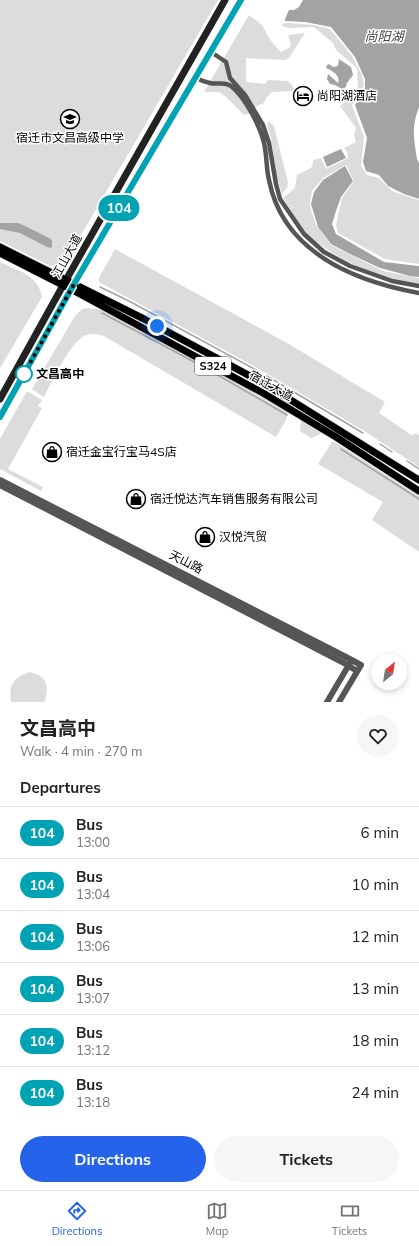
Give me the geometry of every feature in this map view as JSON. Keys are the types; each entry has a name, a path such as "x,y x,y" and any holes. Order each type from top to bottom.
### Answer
{"main road":[{"name":"江山大道","path":"0,399 64,283 226,0"},
{"name":"江山大道","path":"0,417 73,287 241,0"},
{"name":"宿迁大道","path":"0,247 64,283"},
{"name":"宿迁大道","path":"0,253 73,287 265,384 419,480"},
{"name":"宿迁大道","path":"73,287 263,393 419,490"}],"street":[{"path":"211,52 228,64 230,78 245,95 263,125 269,143 280,199 304,234 324,252 350,266 392,281 419,286"},
{"path":"196,78 211,84 221,83 228,85 246,103 257,123 262,138 269,180 276,204 285,219 307,246 331,264 354,275 380,284 419,293"},
{"name":"天山路","path":"0,480 350,663 357,671 361,665 350,663 0,485"},
{"path":"327,702 350,663"},
{"path":"339,702 357,671"}],"shaded area":[{"name":"宿迁市文昌高级中学","path":"0,0 218,0 67,259 59,264 50,266 0,241"},
{"path":"249,15 262,25 271,41 281,52 289,48 291,45 288,35 305,33 289,58 285,60 246,58 246,82 265,84 268,80 288,81 293,86 293,91 272,92 266,98 264,103 257,106 252,113 244,115 219,92 204,92"},
{"path":"288,23 314,25 330,29 352,56 362,75 364,86 352,105 364,137 361,166 367,175 379,178 392,191 419,200 419,264 385,259 338,233 336,225 342,198 354,181 346,165 323,178 312,191 310,204 316,225 331,245 383,271 419,278 419,284 379,275 340,258 306,233 283,198 295,188 297,175 311,168 313,160 321,158 326,169 348,158 347,152 344,148 356,142 354,135 356,128 340,106 345,102 346,97 352,96 358,87 357,68 336,50 333,43 314,27 292,28 284,27 281,24"},
{"path":"269,121 274,126 288,182 287,188 282,194 277,178 271,138 267,125"},
{"path":"115,249 287,343 385,402 379,413 413,436 415,433 419,435 419,467 366,432 261,370 99,282 99,278"},
{"path":"0,262 21,271 32,279 40,290 42,297 0,368"},
{"path":"87,308 104,311 218,372 288,412 286,420 276,437 100,335 86,335 74,345 62,362 44,397 32,389 75,316 82,309"},
{"path":"27,391 42,400 38,406 42,408 8,469 43,487 41,491 0,469 0,439"},
{"path":"301,420 321,432 320,434 311,438 300,431"},
{"path":"332,442 335,442 419,496 419,552 372,520 383,502 318,464"},
{"path":"30,672 40,676 45,682 47,690 45,702 11,702 10,691 13,682 20,676"}],"water":[{"name":"尚阳湖","path":"303,0 419,0 419,107 416,114 414,133 417,159 419,163 419,199 388,186 379,175 366,171 363,162 367,138 355,105 365,89 365,79 355,57 331,27 305,22 285,21 289,10 294,10 299,7"},
{"path":"339,59 351,67 353,75 346,87 342,89 330,84 327,79 328,74 338,83 339,80 337,76 326,68 329,64 333,67 338,66"},
{"path":"341,149 346,158 327,167 323,157"},
{"path":"345,166 353,181 341,197 336,211 332,224 336,234 384,262 419,266 419,277 380,268 352,255 331,244 318,227 311,204 314,192 323,180"},
{"path":"0,223 18,223 23,225 51,239 52,246 51,248 47,247 20,233 0,229"}],"waterway":[{"path":"100,287 129,301 258,371"},
{"path":"102,313 202,366 287,415"},
{"path":"267,376 363,433"},
{"path":"380,444 392,452"},
{"path":"341,449 419,499"},
{"path":"407,461 419,469"}],"bus line":[{"name":"104","path":"0,417 74,284 241,0"}],"place":[{"name":"尚阳湖酒店","path":"303,96"},
{"name":"宿迁市文昌高级中学","path":"70,119"},
{"name":"文昌高中","path":"24,374"},
{"name":"宿迁金宝行宝马4S店","path":"52,452"},
{"name":"宿迁悦达汽车销售服务有限公司","path":"136,499"},
{"name":"汉悦汽贸","path":"205,537"}],"route":[{"path":"24,374 74,284 157,326"}]}
